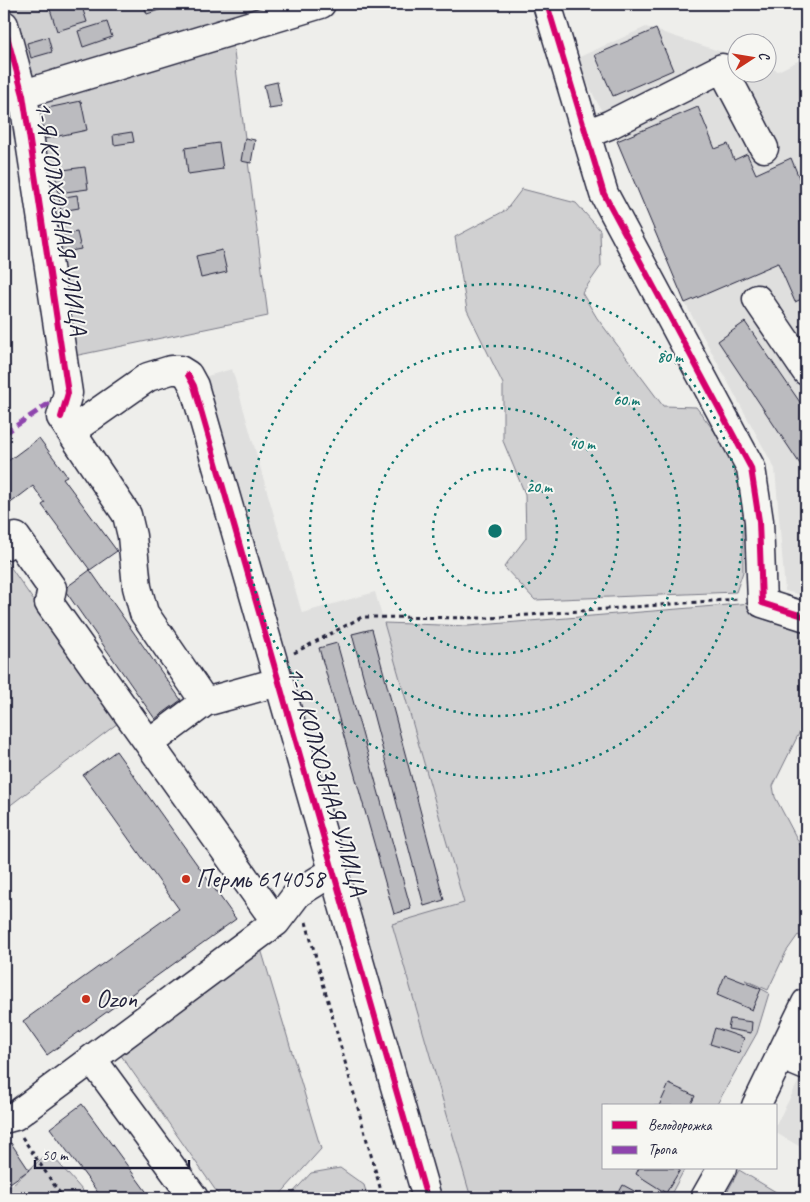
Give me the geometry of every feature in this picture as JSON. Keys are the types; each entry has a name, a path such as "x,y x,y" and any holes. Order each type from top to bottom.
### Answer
{"street":[{"path":"13,98 321,4"},
{"path":"546,4 604,194 750,468 759,521 762,603 806,617"},
{"name":"1-Я КОЛХОЗНАЯ УЛИЦА","path":"4,25 13,98 68,393 61,417"},
{"path":"586,134 609,126 722,68 764,148"},
{"path":"757,299 806,371"},
{"name":"1-Я КОЛХОЗНАЯ УЛИЦА","path":"61,417 148,377 171,370 180,370 188,375 194,386 427,1198"},
{"path":"61,417 127,515 132,536 137,586 144,613 205,702"},
{"path":"4,546 16,537 52,588 49,603 276,922"},
{"path":"150,743 205,702 275,673"},
{"path":"7,1119 15,1116 276,922 298,893 332,872"},
{"path":"758,1104 794,1061 806,1003"},
{"path":"92,1059 194,1198"},
{"path":"705,1198 721,1170"}],"path":[{"path":"275,673 307,648 362,617 489,618 752,598 762,603"},
{"path":"298,893 383,1198"},
{"path":"7,1119 63,1198"}],"shaded area":[{"path":"4,4 345,4 233,45 268,316 74,356 4,73"},
{"path":"646,27 728,54 728,82 778,82 778,71 806,57 806,596 785,591 775,469 685,303 617,141 575,59"},
{"path":"522,189 576,203 600,230 601,266 582,293 597,318 663,406 696,407 724,444 747,506 743,530 743,572 736,592 535,600 504,567 526,538 525,494 503,441 503,384 467,310 455,237 506,210"},
{"path":"232,369 302,613 375,592 464,904 392,925 471,1198 440,1198 204,377"},
{"path":"7,562 118,723 4,810 4,564"},
{"path":"752,603 806,628 806,719 773,786 775,797 806,856 806,931 801,937 798,935 786,952 768,990 745,980 769,993 757,1033 717,1104 602,1104 602,1170 684,1170 669,1198 471,1198 392,924 464,903 384,623 468,626"},
{"path":"261,949 321,1149 277,1198 221,1198 118,1051"},
{"path":"806,1067 806,1150 778,1134 778,1121"},
{"path":"49,1152 89,1198 4,1198 4,1192"},
{"path":"340,1168 364,1185 368,1198 288,1198 311,1173"},
{"path":"739,1170 786,1198 724,1198"}],"building":[{"path":"81,4 87,22 57,31 49,6"},
{"path":"143,4 167,4 168,7 147,14"},
{"path":"107,22 112,37 83,47 78,31"},
{"path":"656,29 673,70 613,96 595,55"},
{"path":"48,37 52,52 31,58 27,43"},
{"path":"277,82 282,107 269,109 264,85"},
{"path":"81,101 87,130 44,139 38,110"},
{"path":"698,107 715,149 728,144 734,160 747,154 756,174 791,158 804,190 806,189 806,297 795,302 778,263 685,303 617,141"},
{"path":"132,132 134,142 114,145 113,135"},
{"path":"245,138 255,140 251,163 241,161"},
{"path":"219,143 223,169 188,174 185,148"},
{"path":"85,167 88,189 58,193 55,171"},
{"path":"77,195 79,208 61,211 59,198"},
{"path":"77,232 81,249 60,253 56,236"},
{"path":"222,250 227,272 201,278 196,256"},
{"path":"745,322 806,411 806,473 718,341"},
{"path":"39,438 67,476 63,478 117,551 90,570 42,505 45,503 33,486 4,508 4,464"},
{"path":"90,570 181,700 155,719 64,589"},
{"path":"372,629 444,900 424,906 352,634"},
{"path":"337,643 411,909 394,914 319,648"},
{"path":"116,751 236,919 47,1055 23,1021 179,909 83,775"},
{"path":"725,975 761,989 752,1010 717,995"},
{"path":"730,1019 752,1022 751,1033 728,1029"},
{"path":"715,1028 744,1038 739,1053 710,1044"},
{"path":"669,1084 695,1096 691,1104 660,1104"},
{"path":"82,1104 151,1198 102,1198 50,1128"},
{"path":"11,1143 29,1170 4,1187 4,1148"},
{"path":"638,1170 680,1170 666,1193 636,1174"},
{"path":"623,1185 647,1198 616,1198"}],"marked path":[{"path":"4,434 51,402"}],"cycle path":[{"path":"547,4 604,194 751,468 759,521 762,603 806,617"},
{"path":"4,25 23,95 68,393 61,417"},
{"path":"188,375 194,386 427,1198"}],"place":[{"name":"Пермь 614058","path":"186,879"},
{"name":"Ozon","path":"86,999"}]}
